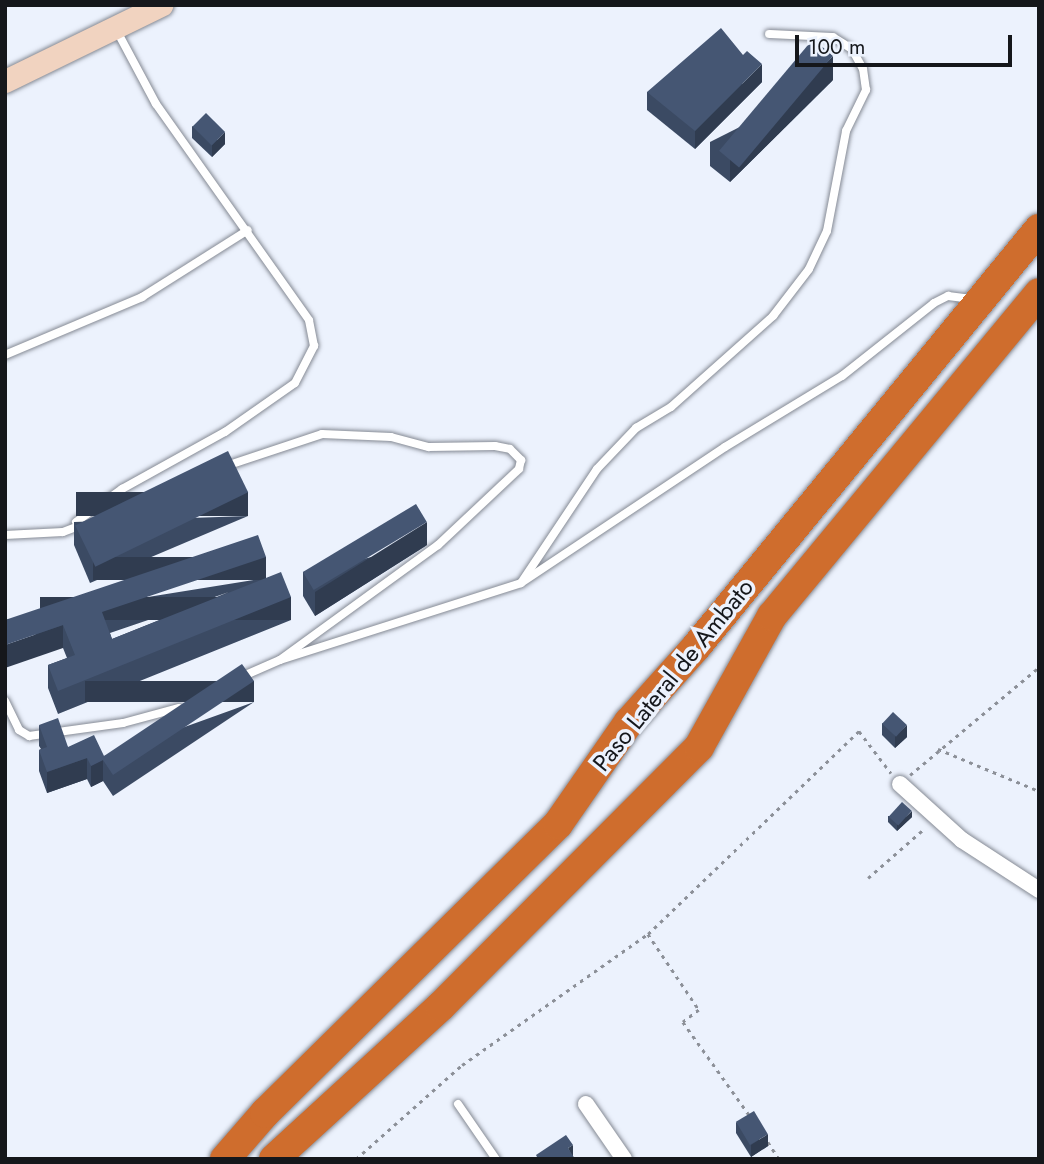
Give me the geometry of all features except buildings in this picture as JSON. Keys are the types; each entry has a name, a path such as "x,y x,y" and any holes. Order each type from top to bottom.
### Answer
{"highway":[{"name":"Paso Lateral de Ambato","path":"225,1159 265,1113 558,824 628,722 696,648 1039,229"},
{"name":"Paso Lateral de Ambato","path":"274,1159 441,1006 699,747 772,616 1039,293"}],"street":[{"path":"5,81 161,5"},
{"path":"900,784 936,819 1039,890"},
{"path":"586,1104 624,1159"}],"lane":[{"path":"64,532 122,489 225,432 295,383 310,360 315,332 248,230 156,104 116,28"},
{"path":"521,583 597,469 636,428 671,407 773,316 809,269 827,231 846,131 866,90 863,69 852,49 832,37 769,34"},
{"path":"5,355 142,297 248,230"},
{"path":"232,681 279,660 521,583 725,447 842,376 934,303 963,294 980,302"},
{"path":"216,470 322,434 391,437 429,447 495,446 510,449 521,460 519,469 438,545 279,660"},
{"path":"5,535 64,532 102,516"},
{"path":"5,701 19,730 30,736 123,723 169,712 190,702"},
{"path":"458,1104 496,1159"}],"path":[{"path":"356,1159 462,1065 648,934 859,732 900,784 938,749 1039,667"},
{"path":"938,749 1039,791"},
{"path":"868,878 936,819"},
{"path":"648,934 699,1010 683,1022 755,1125"},
{"path":"763,1136 779,1159"}]}
